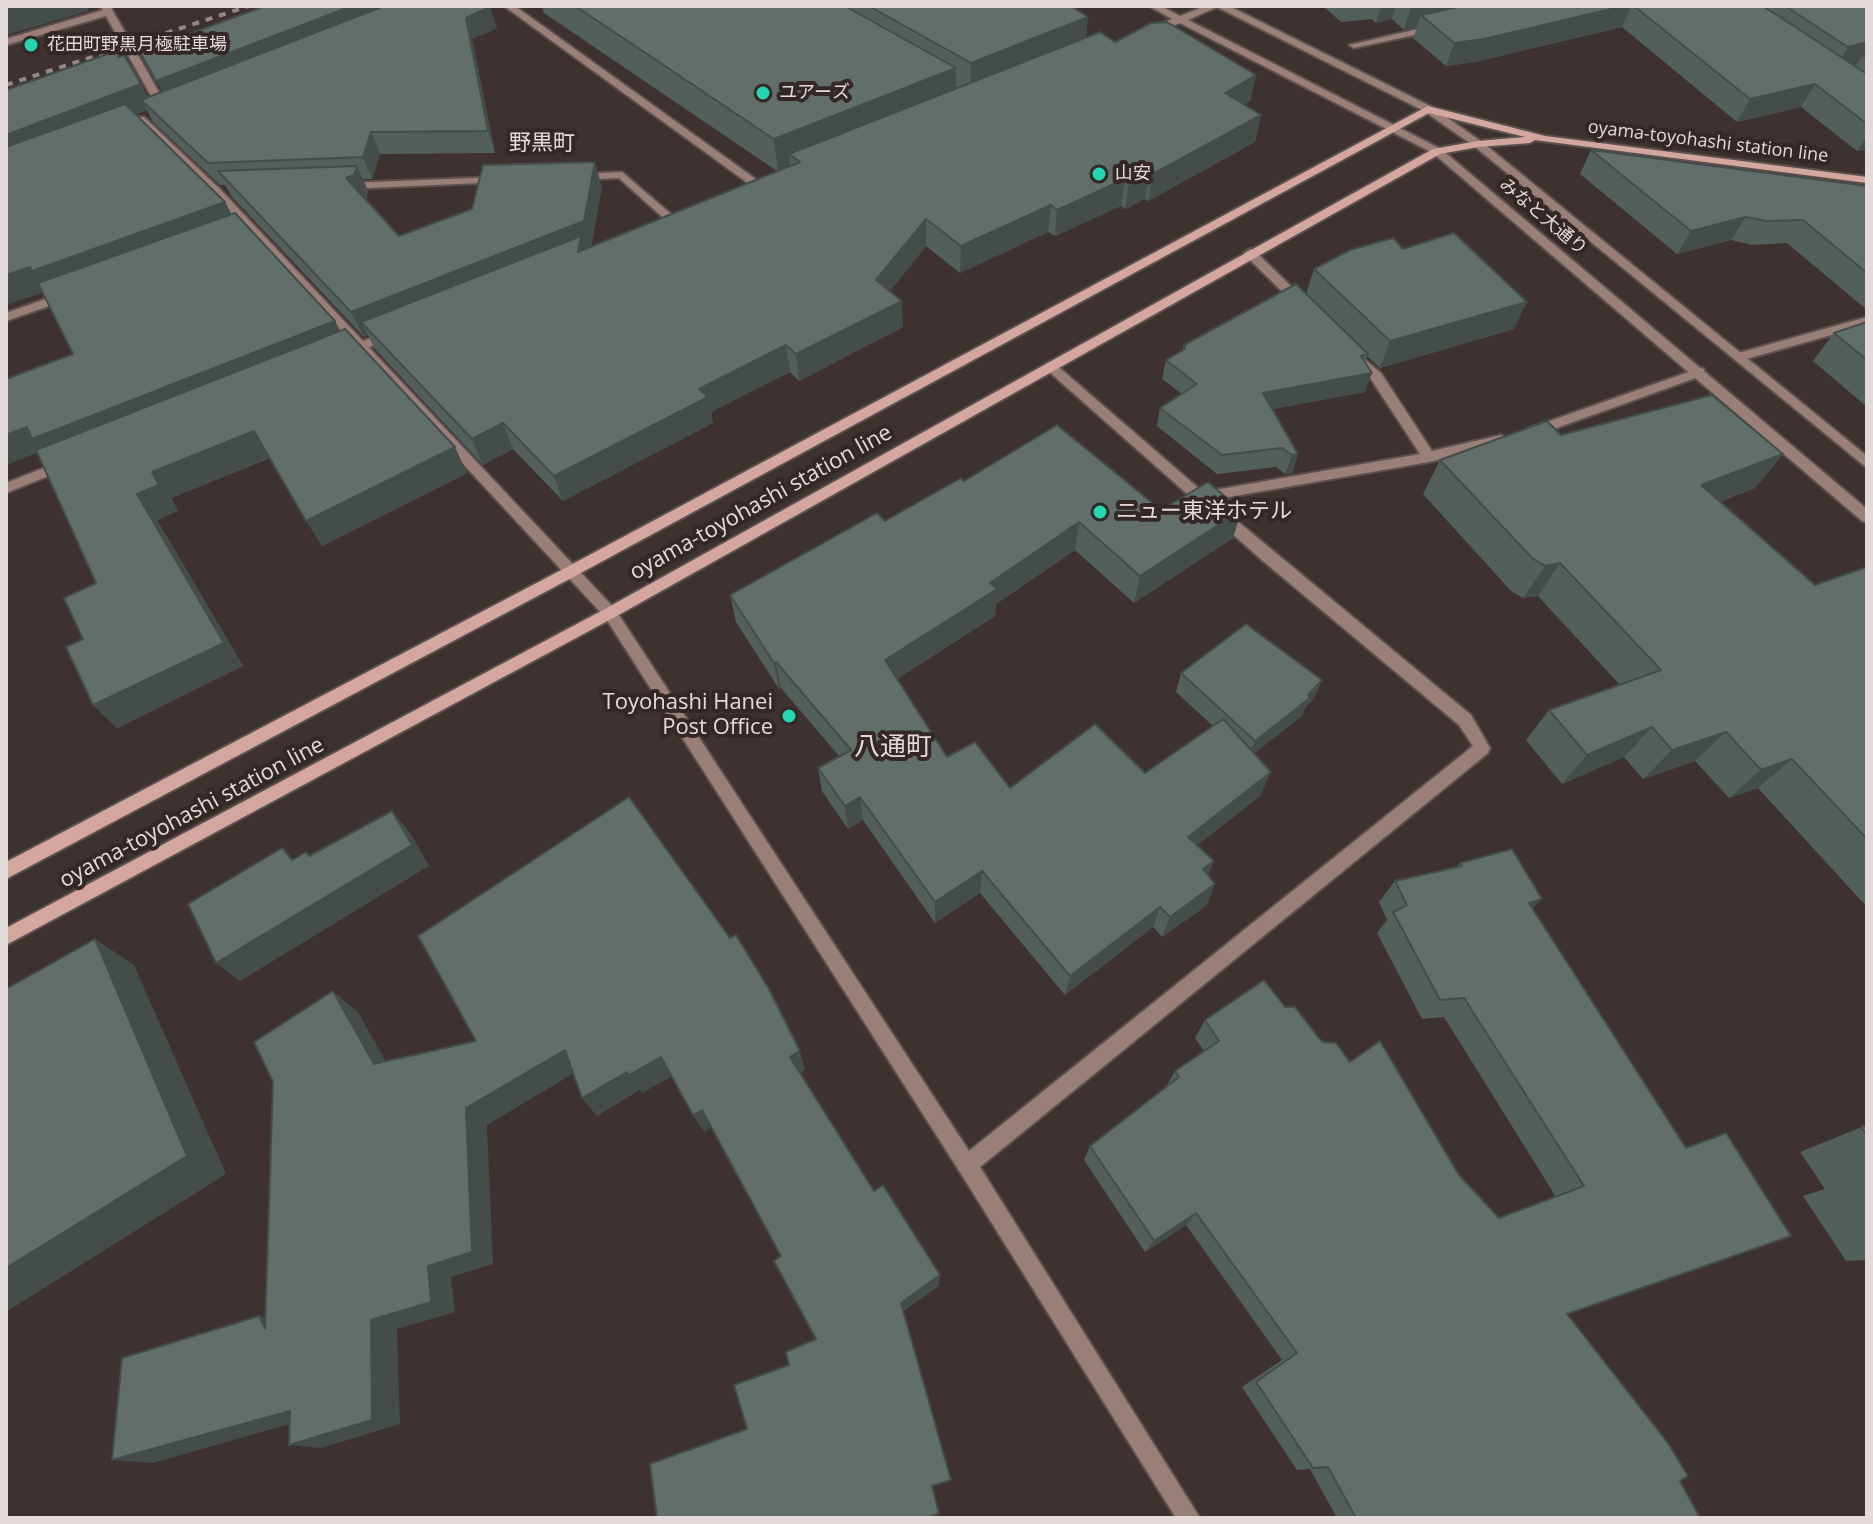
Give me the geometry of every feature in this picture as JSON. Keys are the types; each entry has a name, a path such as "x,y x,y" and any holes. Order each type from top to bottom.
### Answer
{"main road":[{"name":"oyama-toyohashi station line","path":"6,871 572,571 1428,109 1545,139 1867,180"},
{"name":"oyama-toyohashi station line","path":"6,937 610,613 1437,151 1478,144 1545,139"}],"street":[{"path":"509,6 760,187"},
{"name":"みなと大通り","path":"1154,6 1437,151 1867,517"},
{"path":"1139,36 1213,6"},
{"name":"みなと大通り","path":"1221,6 1428,109 1478,144 1867,463"},
{"path":"6,42 106,9 164,110"},
{"path":"1354,45 1446,25"},
{"path":"178,104 134,122 224,191 242,231 610,613 967,1165 1189,1518"},
{"path":"563,177 622,175 674,222"},
{"path":"338,186 518,179"},
{"path":"745,193 774,181"},
{"path":"660,228 688,216"},
{"path":"1250,253 1313,315"},
{"path":"6,317 78,291"},
{"path":"1739,357 1867,321"},
{"path":"354,349 404,329"},
{"path":"1345,345 1376,376 1429,457"},
{"path":"967,1165 1482,748 1465,720 1199,497 1050,366"},
{"path":"1199,497 1429,457 1529,433 1700,372"},
{"path":"6,488 80,459"}],"building":[{"path":"265,6 352,6 156,81 140,52"},
{"path":"384,6 490,7 466,18 488,131 371,132 363,157 208,163 141,100"},
{"path":"575,6 845,6 956,68 774,139"},
{"path":"869,6 1071,6 1088,17 971,63"},
{"path":"1463,6 1624,6 1484,39 1454,43 1421,15"},
{"path":"1634,6 1763,6 1867,74 1867,124 1815,84 1750,99"},
{"path":"1785,6 1867,6 1867,42 1848,47"},
{"path":"1167,22 1256,75 1225,93 1261,115 1153,174 1150,172 1129,182 1125,179 1057,210 1051,205 961,246 926,219 876,280 902,301 796,354 786,345 699,389 708,397 554,476 503,423 472,439 361,322 581,236 578,252 800,162 789,154 1100,32 1115,42 1151,23"},
{"path":"116,51 119,57 124,55 141,84 6,135 6,90"},
{"path":"125,104 225,202 32,271 30,267 6,275 6,147"},
{"path":"1591,150 1867,186 1867,273 1803,220 1767,221 1746,217 1691,231"},
{"path":"595,162 584,221 351,312 218,171 357,166 354,175 346,178 399,236 472,209 483,165"},
{"path":"235,213 335,321 32,439 27,427 6,435 6,379 73,354 38,283"},
{"path":"1454,233 1527,302 1390,341 1314,269 1350,250 1393,238 1403,249"},
{"path":"1296,284 1368,354 1361,356 1372,373 1263,393 1298,454 1292,455 1282,448 1222,455 1160,408 1197,384 1166,360 1185,349 1184,345"},
{"path":"1867,322 1867,360 1834,333"},
{"path":"345,329 455,447 306,521 254,431 152,472 159,485 137,494 224,643 93,705 66,647 83,639 64,598 96,583 36,450"},
{"path":"1712,395 1783,454 1701,485 1815,585 1867,567 1867,839 1792,759 1761,770 1726,732 1672,750 1652,727 1587,755 1549,710 1661,670 1560,563 1545,566 1532,558 1440,460 1547,421 1561,435"},
{"path":"1057,425 1161,510 1208,482 1241,510 1140,576 1079,522 990,583 997,589 885,660 947,757 975,742 1010,788 1095,724 1145,773 1223,719 1271,772 1188,837 1214,861 1203,869 1215,884 1170,917 1160,907 1070,976 982,871 935,902 860,797 845,806 818,768 851,750 774,663 730,595 877,513 885,521 961,478 964,481"},
{"path":"1246,624 1322,680 1308,695 1310,698 1255,741 1181,673"},
{"path":"629,797 730,938 736,935 769,989 800,1051 790,1057 874,1191 883,1185 940,1275 901,1303 951,1480 932,1486 939,1513 928,1518 657,1518 650,1464 747,1429 734,1385 789,1365 786,1352 816,1339 774,1261 781,1256 702,1110 693,1115 661,1057 582,1098 565,1050 466,1108 472,1252 428,1266 431,1302 371,1320 372,1420 289,1445 290,1411 112,1460 122,1358 259,1316 265,1328 273,1082 254,1042 333,991 374,1064 476,1041 418,936"},
{"path":"392,811 412,845 216,963 188,904 282,848 292,860 306,852 309,856"},
{"path":"1512,849 1542,899 1529,903 1686,1148 1726,1133 1791,1236 1567,1314 1668,1443 1688,1476 1680,1481 1700,1518 1356,1518 1328,1467 1313,1468 1256,1382 1297,1353 1196,1213 1154,1241 1090,1146 1179,1077 1175,1071 1219,1041 1205,1020 1264,980 1285,1007 1295,1007 1322,1042 1336,1043 1350,1062 1380,1041 1459,1175 1499,1218 1584,1186 1464,998 1440,1000 1393,912 1407,905 1395,881 1462,866 1460,863"},
{"path":"95,939 187,1156 6,1268 6,989"}],"railway":[{"path":"6,85 249,6"},
{"path":"103,66 161,47"}],"place":[{"name":"花田町野黒月極駐車場","path":"31,45"},
{"name":"ユアーズ","path":"763,93"},
{"name":"山安","path":"1099,174"},
{"name":"ニュー東洋ホテル","path":"1100,512"},
{"name":"Toyohashi Hanei Post Office","path":"789,716"}],"district":[{"name":"野黒町","path":"542,144"},
{"name":"八通町","path":"893,748"}]}
